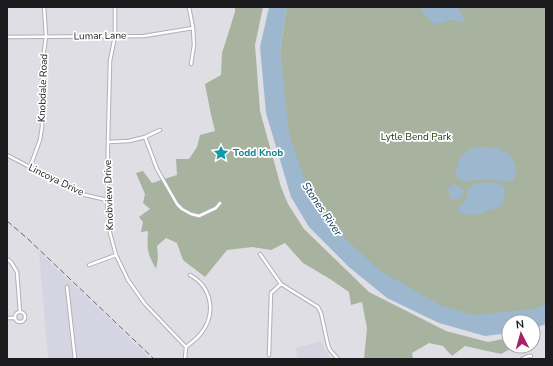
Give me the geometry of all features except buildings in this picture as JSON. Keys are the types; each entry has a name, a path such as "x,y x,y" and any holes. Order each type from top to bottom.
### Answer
{"street":[{"name":"Knobdale Road","path":"30,167 40,140 42,127 42,67 46,36 44,7"},
{"name":"Knobview Drive","path":"115,7 115,36 110,61 108,142 107,200 110,233 116,255 128,280 145,304 186,347"},
{"path":"188,7 194,45 191,64"},
{"name":"Lumar Lane","path":"7,37 144,36 192,28"},
{"path":"108,142 129,141 145,137 160,130"},
{"path":"145,137 157,169 177,204 182,209 199,216 216,208 220,203"},
{"name":"Lincoya Drive","path":"7,155 81,194 107,200"},
{"path":"260,254 282,284 318,307 321,313 328,345 330,350 338,359"},
{"path":"89,265 116,255"},
{"path":"7,259 11,262 17,272 20,312"},
{"path":"184,359 186,347 202,333 208,321 211,305 207,291 197,279 190,275"},
{"path":"269,354 271,293 282,284"},
{"path":"67,287 75,359"},
{"path":"7,318 15,318 19,322 22,322 25,320 25,315 20,312"},
{"path":"15,318 16,314 20,312"},
{"path":"522,359 531,356"}],"shaded area":[{"path":"39,252 151,359 48,359"},
{"path":"321,341 328,355 332,359 297,359 296,348"}],"green space":[{"path":"235,7 263,7 255,45 260,111 281,187 288,204 304,229 369,292 446,331 488,342 501,340 501,354 465,346 452,356 443,346 429,343 412,353 413,359 364,359 367,328 362,302 351,305 349,292 303,263 285,243 271,250 252,247 227,250 205,277 183,260 177,243 166,238 157,246 158,258 156,269 148,251 148,231 141,232 143,222 139,217 150,209 143,203 145,194 136,173 143,171 152,183 177,175 176,159 189,159 197,147 200,135 215,131 205,84 221,75 222,53 235,12"},
{"name":"Lytle Bend Park","path":"287,7 546,7 546,322 541,322 541,314 501,314 501,329 391,297 293,186 280,51"}],"water":[{"path":"269,7 287,7 280,51 289,134 306,183 328,222 379,270 440,305 474,315 534,309 546,304 546,324 541,326 541,314 501,314 501,334 485,336 439,323 387,298 349,267 309,227 291,197 266,113 260,47"},
{"path":"420,7 459,7 465,23 462,21 459,22 448,20 442,23 435,23 434,25 429,21"},
{"path":"480,147 496,149 498,147 509,154 516,168 513,181 504,182 481,179 465,182 457,178 456,170 460,159 459,157 469,150"},
{"path":"493,182 505,187 504,199 500,206 479,214 467,214 460,212 458,209 466,199 467,190 470,187 476,184"},
{"path":"455,184 463,189 464,192 460,198 453,200 449,197 449,191 444,189 450,188"}],"railway":[{"path":"7,221 28,239 154,359"}],"place":[{"name":"Todd Knob","path":"221,153"}],"water label":[{"name":"Stones River","path":"322,209"}]}
